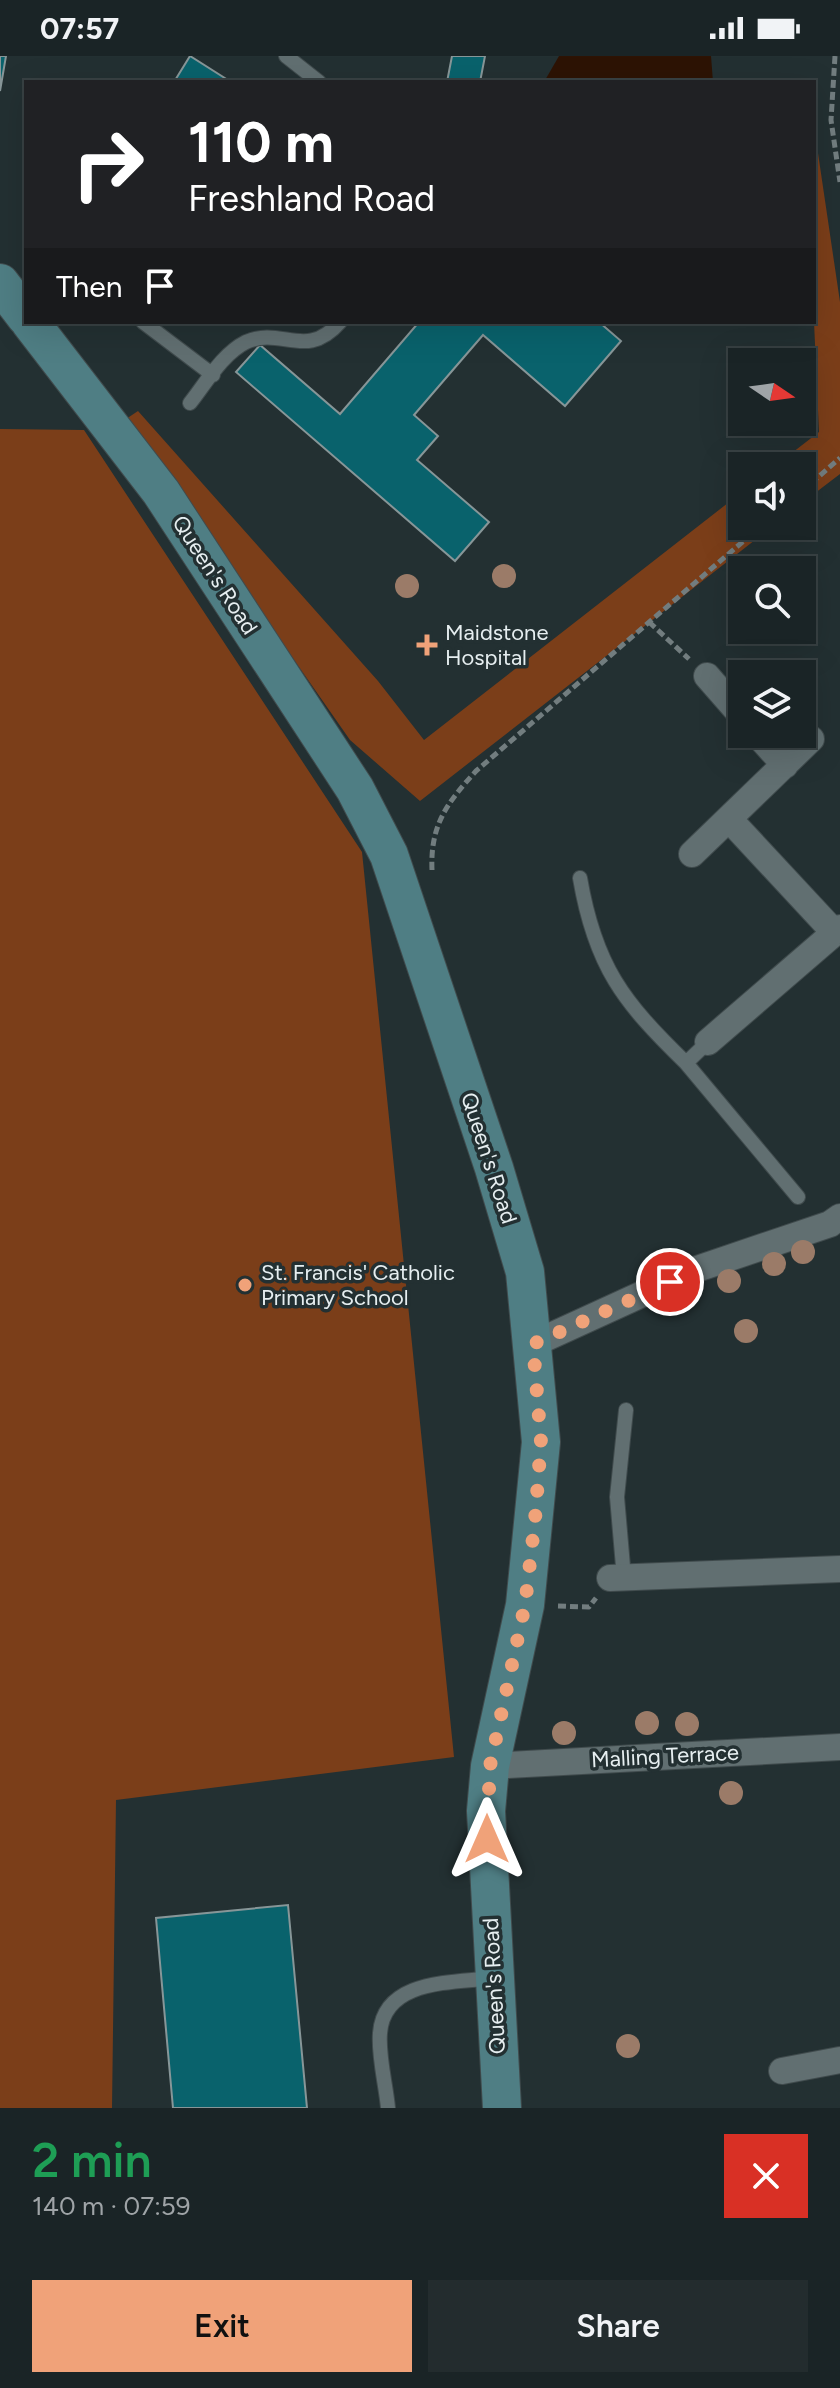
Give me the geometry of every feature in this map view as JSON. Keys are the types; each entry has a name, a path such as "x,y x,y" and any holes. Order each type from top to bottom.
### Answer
{"street":[{"path":"0,283 24,314"},
{"name":"Queen's Road","path":"32,324 161,492 355,789 389,855 494,1168 525,1272 541,1442 525,1605 490,1766 486,1811 502,2108"},
{"path":"707,676 728,700"},
{"path":"770,748 785,765"},
{"path":"692,854 802,748"},
{"path":"708,1042 837,930 729,819"},
{"path":"533,1344 697,1269 830,1224 840,1217"},
{"path":"617,1578 840,1569"},
{"name":"Malling Terrace","path":"490,1766 840,1747"},
{"path":"782,2071 840,2060"}],"lane":[{"path":"286,56 316,80"},
{"path":"146,324 213,375"},
{"path":"190,403 232,350 250,340 307,344 329,334 338,324"},
{"path":"580,878 593,939 608,970 652,1030 686,1063 798,1197"},
{"path":"686,1063 708,1042"},
{"path":"617,1578 617,1497 626,1410"},
{"path":"388,2108 380,2034 384,2018 396,1998 414,1988 493,1978"}],"path":[{"path":"835,56 831,120 840,182"},
{"path":"816,479 840,458"},
{"path":"434,882 433,846 443,808 476,771 745,540"},
{"path":"649,622 707,676"},
{"path":"525,1605 589,1607 617,1578"}],"shaded area":[{"path":"559,56 711,56 713,80 545,80"},
{"path":"816,140 840,302 840,474 816,492 816,452 793,452 819,432 814,324"},
{"path":"138,411 378,681 424,740 728,503 728,540 755,540 734,556 728,556 728,561 420,801 350,740 126,419"},
{"name":"St. Francis' Catholic Primary School","path":"0,429 84,430 362,852 454,1757 116,1800 112,2108 0,2108"}],"building":[{"path":"0,56 6,56 0,91"},
{"path":"190,56 228,80 175,80"},
{"path":"452,56 485,56 480,80 447,80"},
{"path":"417,324 601,324 621,341 565,406 483,335 414,415 438,436 417,460 489,522 455,561 236,372 260,345 340,414"},
{"path":"288,1905 307,2108 173,2108 156,1918"}],"place":[{"name":"Maidstone Hospital","path":"427,645"},
{"name":"St. Francis' Catholic Primary School","path":"245,1285"}],"route":[{"path":"487,1839 490,1766 525,1605 535,1520 541,1442 533,1344 670,1282"}]}
